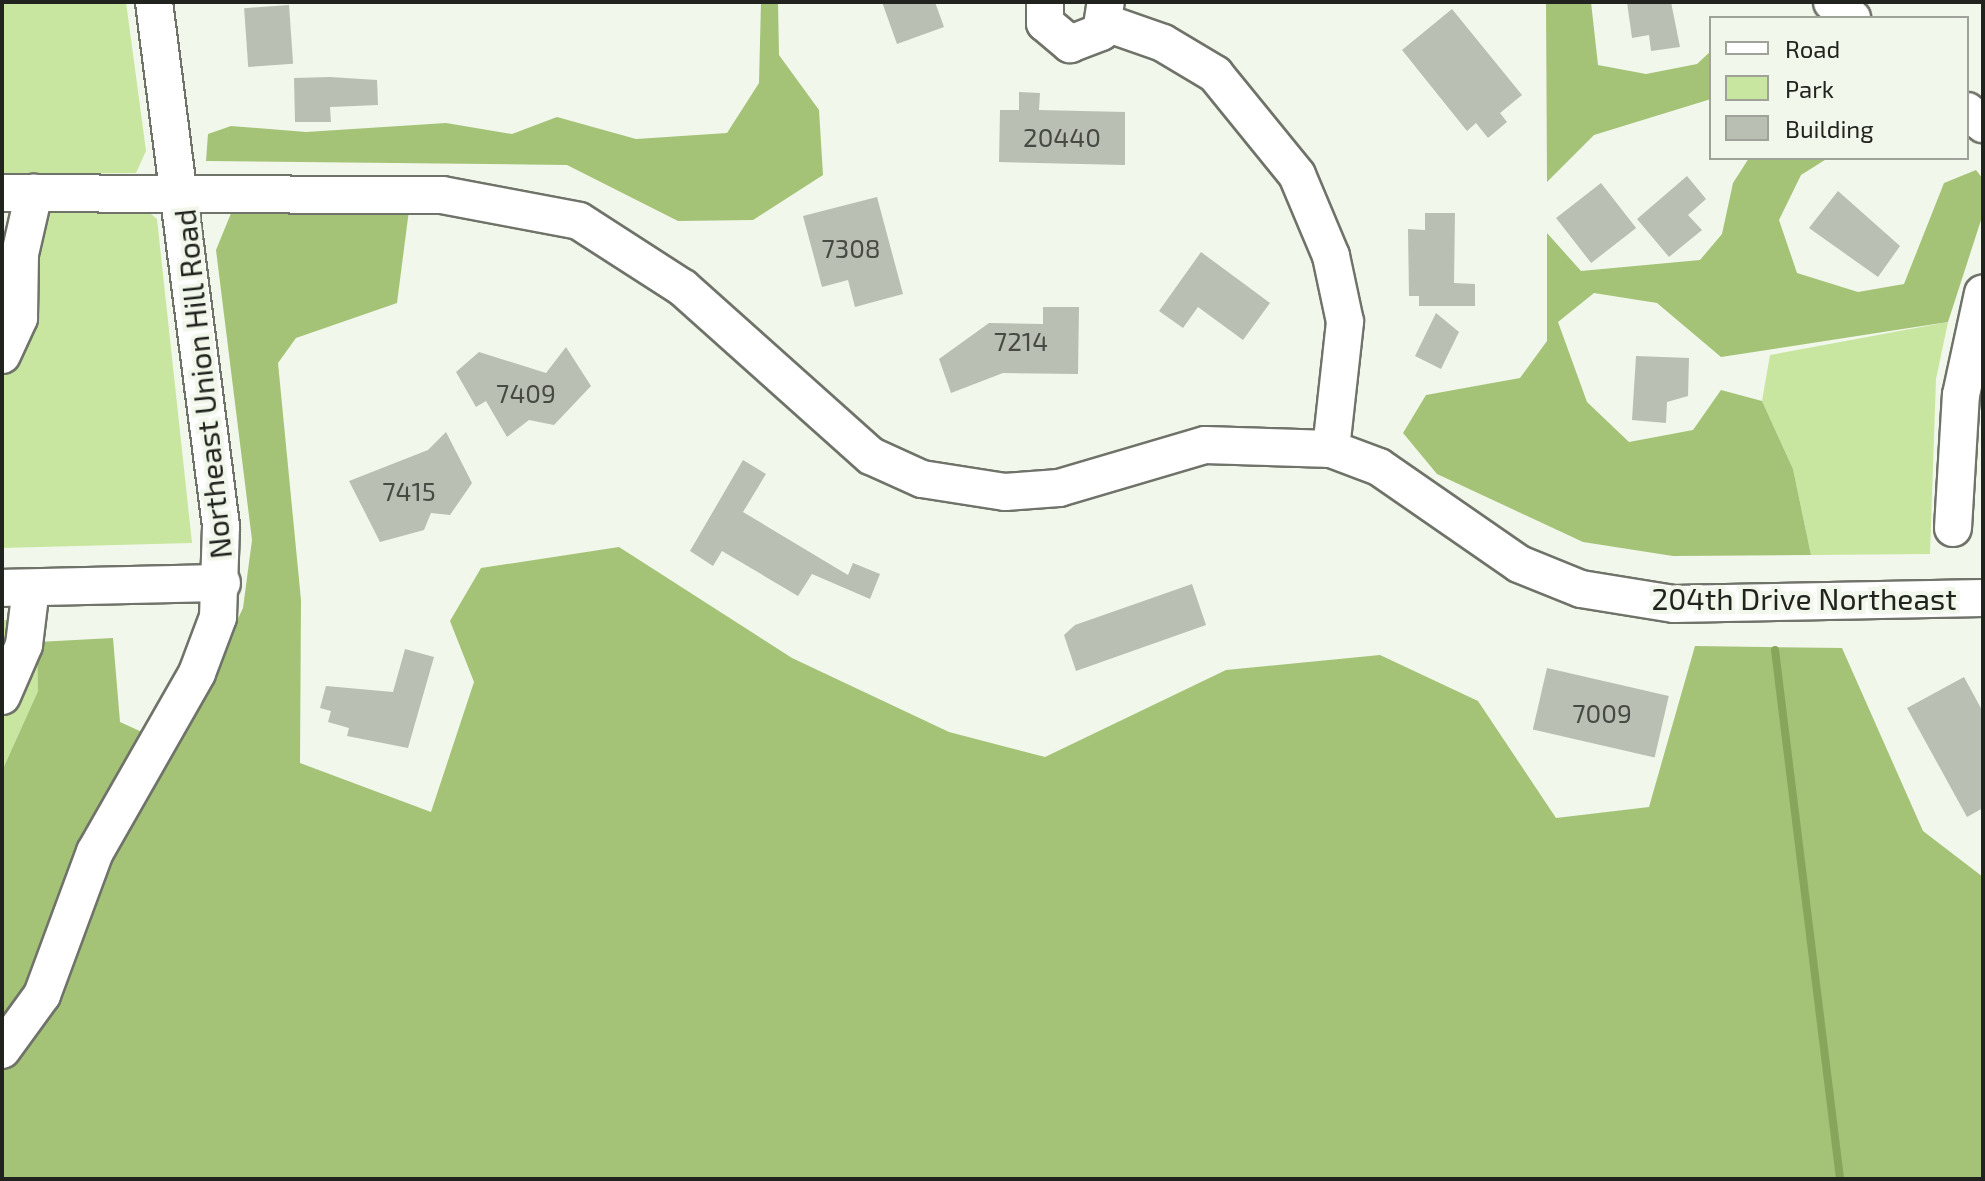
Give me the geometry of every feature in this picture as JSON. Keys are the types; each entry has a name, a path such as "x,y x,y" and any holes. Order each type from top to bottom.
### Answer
{"street":[{"name":"Northeast Union Hill Road","path":"2,1050 42,995 122,796 197,673 222,583 181,193 154,2"},
{"path":"1045,2 1045,23 1059,41 1092,40 1106,12 1215,74 1297,175 1331,256 1345,322 1331,449"},
{"path":"1832,2 1850,16"},
{"name":"204th Drive Northeast","path":"18,193 442,195 579,221 683,288 871,456 922,479 1005,492 1059,488 1205,445 1331,449 1379,467 1519,564 1581,589 1674,604 1983,598"},
{"path":"2,355 19,318 18,193"},
{"path":"1953,528 1961,395 1983,293"},
{"path":"2,696 24,645 16,588 222,583"}],"green space":[{"path":"2,2 126,2 146,151 136,173 2,174"},
{"path":"761,2 778,2 779,55 819,110 823,175 753,220 678,221 567,165 206,161 208,134 231,126 306,132 446,123 512,134 557,117 636,139 727,133 759,83"},
{"path":"1546,2 1591,2 1598,65 1646,74 1697,64 1709,53 1709,100 1594,135 1547,182"},
{"path":"1748,160 1825,160 1801,175 1779,220 1797,273 1858,292 1904,284 1944,183 1976,170 1983,179 1983,214 1948,322 1721,357 1657,303 1594,293 1558,322 1587,402 1629,442 1693,430 1721,390 1762,401 1793,469 1811,555 1673,556 1583,542 1437,474 1403,433 1426,395 1520,378 1547,341 1547,233 1581,271 1700,260 1722,234 1733,183"},
{"path":"40,204 139,204 157,219 192,543 2,548 2,368"},
{"path":"234,206 409,210 397,303 296,338 278,363 301,600 300,763 431,812 474,682 450,621 481,568 619,547 792,658 949,732 1045,757 1226,670 1380,655 1478,701 1556,818 1649,807 1695,646 1842,648 1923,831 1983,877 1983,1179 2,1179 2,771 38,691 37,642 113,638 120,722 177,748 243,608 252,540 216,250"},
{"path":"1948,322 1936,379 1930,554 1811,555 1793,469 1762,401 1770,355"},
{"path":"2,620 37,620 38,691 2,771"}],"building":[{"path":"882,2 935,2 944,27 897,44"},
{"path":"1627,2 1671,2 1680,47 1651,51 1649,35 1632,38"},
{"path":"289,5 293,64 248,67 244,8"},
{"path":"1452,9 1522,95 1500,113 1507,122 1488,138 1476,123 1467,131 1402,50"},
{"path":"294,78 377,80 378,105 330,107 331,122 295,122"},
{"path":"1019,92 1040,93 1039,110 1125,112 1125,165 999,162 1000,110 1019,110"},
{"path":"1687,176 1706,199 1688,215 1702,230 1669,257 1637,219"},
{"path":"1601,183 1636,228 1591,263 1556,218"},
{"path":"1838,191 1900,246 1878,277 1809,228"},
{"path":"877,197 903,294 855,307 848,280 822,287 803,216"},
{"path":"1425,213 1455,213 1454,283 1475,284 1475,306 1419,306 1419,296 1409,296 1408,229 1425,230"},
{"path":"1201,252 1270,303 1243,340 1198,307 1183,328 1159,311"},
{"path":"1043,307 1079,307 1078,374 1003,373 951,393 939,359 989,323 1043,324"},
{"path":"1436,313 1459,332 1441,369 1415,356"},
{"path":"566,347 591,386 554,425 529,420 507,437 486,401 476,407 456,372 479,352 546,373"},
{"path":"1636,356 1689,358 1688,396 1667,402 1666,423 1632,420"},
{"path":"446,432 472,483 450,515 431,513 424,530 380,542 349,481 428,450"},
{"path":"743,460 766,474 743,512 848,575 853,563 880,574 870,599 812,574 798,596 722,551 713,566 690,551"},
{"path":"1192,584 1206,625 1076,671 1064,635 1075,625"},
{"path":"405,649 434,657 408,748 347,736 349,728 328,722 331,711 320,708 326,686 393,692"},
{"path":"1547,668 1669,696 1655,758 1533,729"},
{"path":"1964,677 1983,712 1983,808 1967,817 1907,708"}],"waterway":[{"path":"1775,650 1840,1179"}]}
